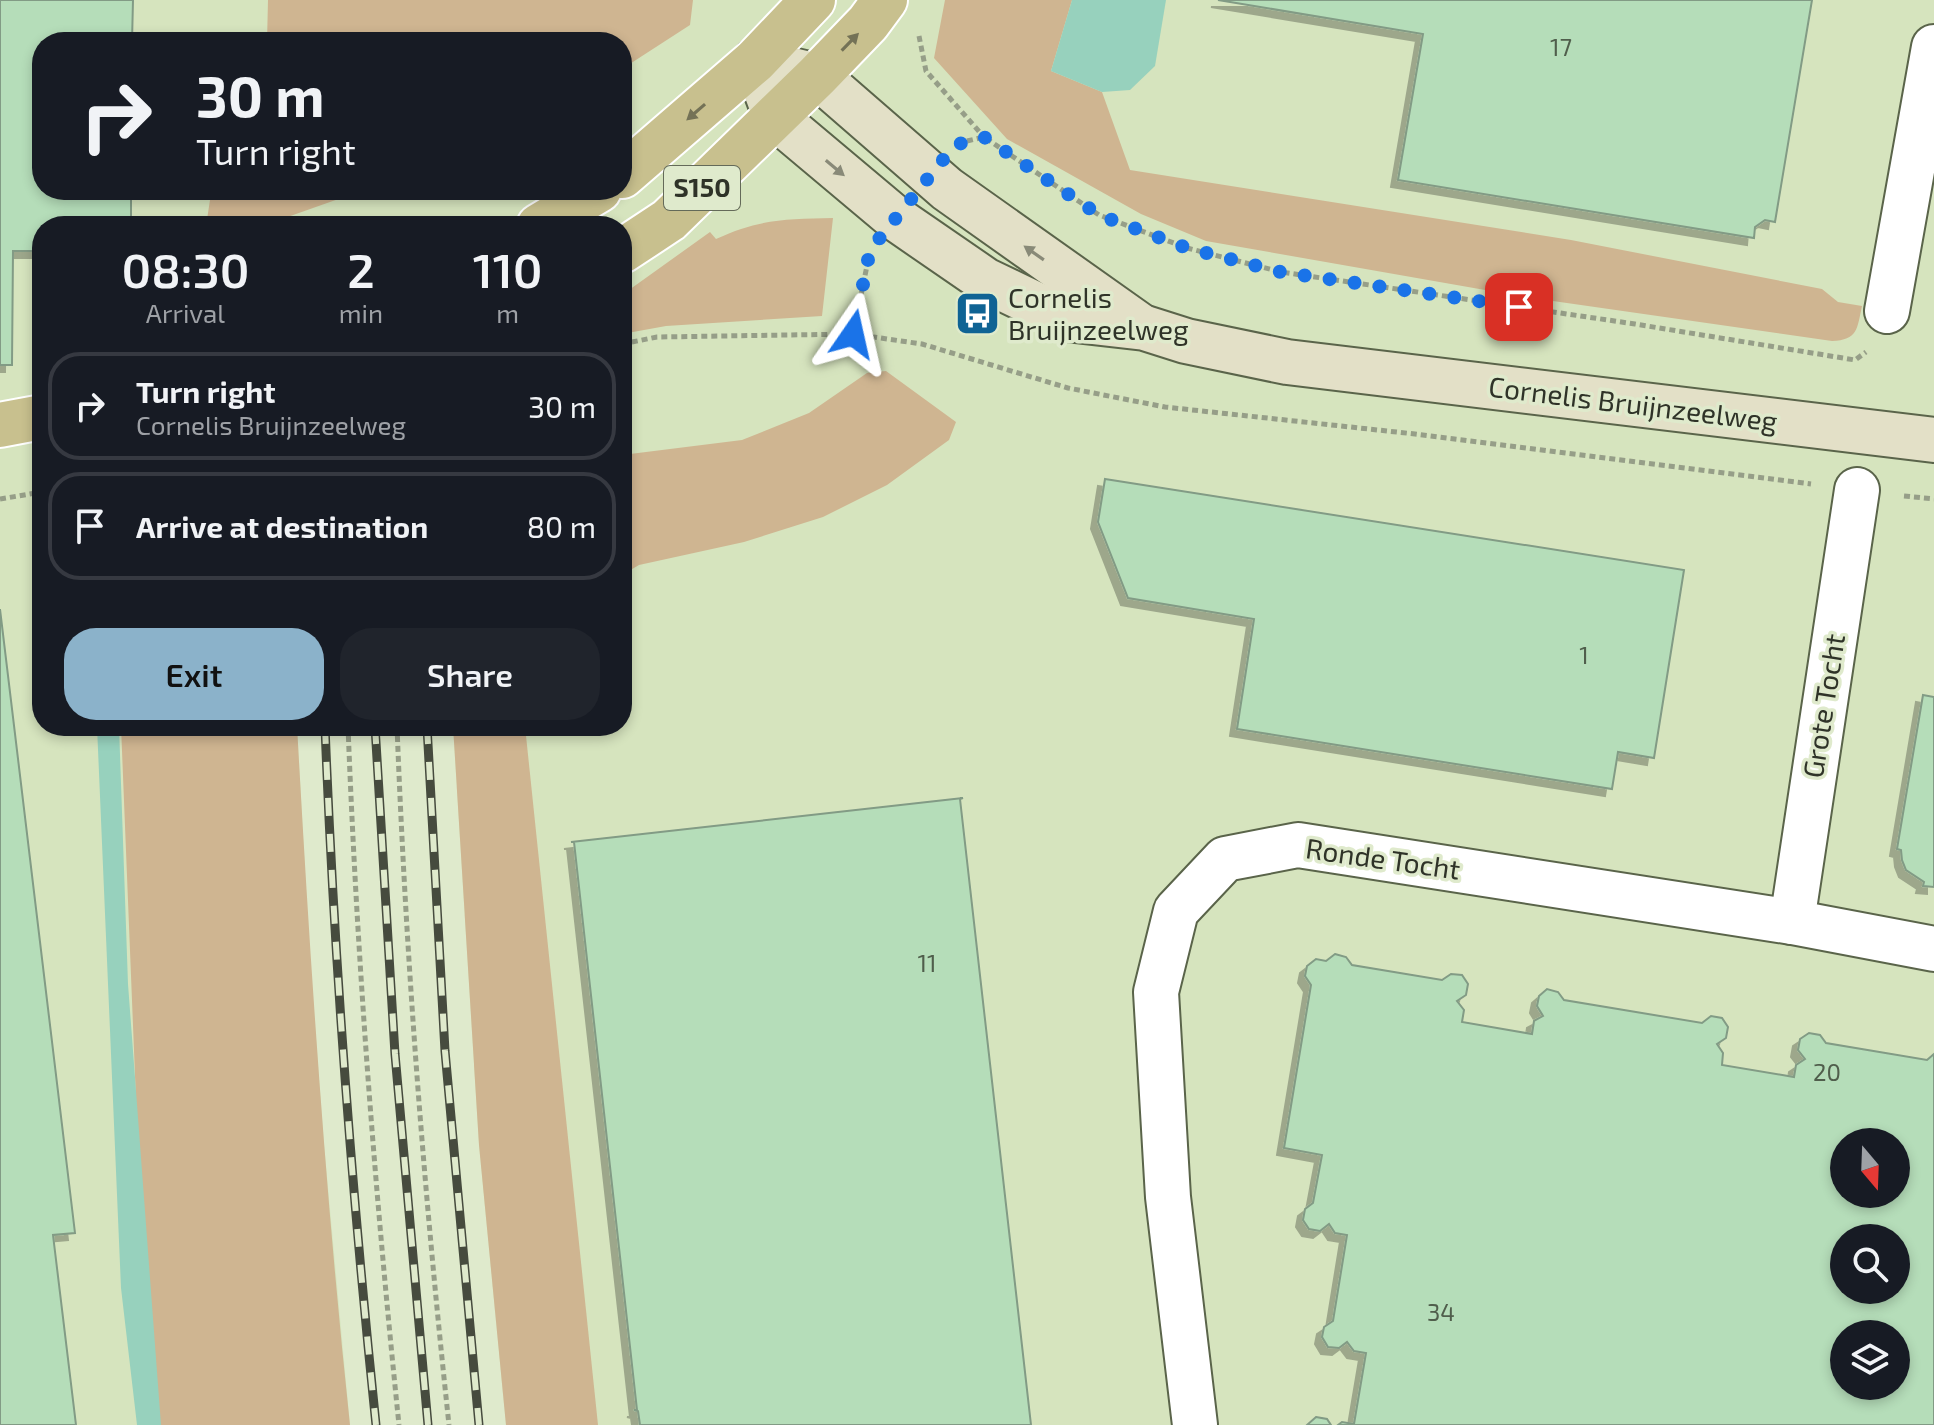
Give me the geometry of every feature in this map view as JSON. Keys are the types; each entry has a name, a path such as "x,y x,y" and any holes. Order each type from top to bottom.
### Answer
{"main road":[{"name":"S150","path":"632,167 755,61 813,0"},
{"name":"S150","path":"632,244 669,220 776,118 868,23 885,0"},
{"name":"Cornelis Bruijnzeelweg","path":"755,61 817,76 930,175 1022,244 1145,328"},
{"name":"Cornelis Bruijnzeelweg","path":"755,61 776,118 895,218 985,280 1066,319 1145,328 1186,341 1287,362 1934,440"},
{"path":"556,216 582,200"},
{"path":"0,425 32,419"}],"street":[{"path":"1887,311 1934,47"},
{"name":"Grote Tocht","path":"1792,922 1857,490"},
{"name":"Ronde Tocht","path":"1195,1425 1168,1197 1156,992 1176,911 1225,859 1298,845 1792,922 1934,949"}],"path":[{"path":"917,30 926,71 984,137 1099,215 1187,248 1281,272 1855,360 1881,341 1887,311"},
{"path":"930,175 955,145 984,137"},
{"path":"853,334 870,250 895,218"},
{"path":"0,499 32,494"},
{"path":"349,736 373,1140 399,1425"},
{"path":"398,736 421,1121 449,1425"}],"shaded area":[{"path":"0,0 1934,0 1934,1425 506,1425 479,1145 454,736 632,736 632,216 32,216 32,736 298,736 324,1144 350,1425 0,1425"},
{"path":"268,0 693,0 690,25 632,63 632,32 267,32"},
{"path":"945,0 1072,0 1051,71 1102,92 1130,170 1571,240 1822,289 1838,302 1862,306 1857,327 1852,336 1832,341 1525,297 1206,241 1141,214 1007,139 934,58"},
{"path":"210,200 336,200 290,216 208,216"},
{"path":"833,218 822,316 666,326 632,332 632,288 710,232 716,239 746,227"},
{"path":"886,371 956,422 949,440 887,485 823,517 744,542 632,569 632,454 742,440 809,413 867,373"},
{"path":"121,736 298,736 319,1076 350,1425 149,1425"},
{"path":"454,736 526,736 598,1425 506,1425 479,1145"}],"water":[{"path":"1072,0 1166,0 1155,66 1130,90 1102,92 1051,71"},
{"path":"97,736 119,736 128,984 161,1425 137,1425 121,1288"}],"building":[{"path":"0,0 133,0 132,32 32,32 32,200 131,200 131,216 32,216 32,251 13,251 12,365 0,365"},
{"path":"1218,0 1812,0 1775,222 1765,220 1755,227 1754,238 1398,180 1423,34"},
{"path":"1105,479 1684,570 1654,758 1618,752 1612,789 1237,729 1254,619 1128,598 1098,522"},
{"path":"0,609 75,1233 53,1235 76,1425 0,1425"},
{"path":"1923,695 1934,697 1934,887 1923,886 1924,882 1906,870 1901,850 1897,849"},
{"path":"963,798 960,799 1031,1425 640,1425 638,1411 634,1410 637,1410 574,842 571,842"},
{"path":"1335,954 1346,957 1352,965 1442,980 1451,974 1462,975 1468,984 1466,995 1457,1001 1464,1010 1462,1022 1532,1034 1534,1021 1543,1016 1537,1006 1539,996 1547,989 1558,992 1564,1000 1702,1023 1711,1016 1722,1018 1728,1027 1726,1038 1717,1044 1723,1053 1722,1065 1794,1077 1796,1065 1805,1059 1798,1050 1800,1039 1809,1033 1820,1035 1826,1043 1927,1060 1934,1054 1934,1425 1338,1425 1342,1422 1354,1424 1366,1353 1354,1351 1347,1342 1339,1348 1328,1347 1322,1337 1324,1327 1333,1321 1347,1235 1335,1233 1329,1224 1320,1231 1309,1229 1303,1220 1305,1209 1313,1203 1322,1155 1284,1148 1311,985 1305,976 1307,966 1316,959 1326,961"},
{"path":"1316,1417 1327,1419 1331,1425 1307,1425"}],"railway":[{"path":"325,736 345,1076 376,1425"},
{"path":"376,736 395,1054 428,1425"},
{"path":"428,736 445,1051 479,1425"}],"place":[{"name":"Cornelis Bruijnzeelweg","path":"977,314"}],"route":[{"path":"853,334 870,250 955,145 984,137 1099,215 1187,248 1281,272 1519,307"}]}
